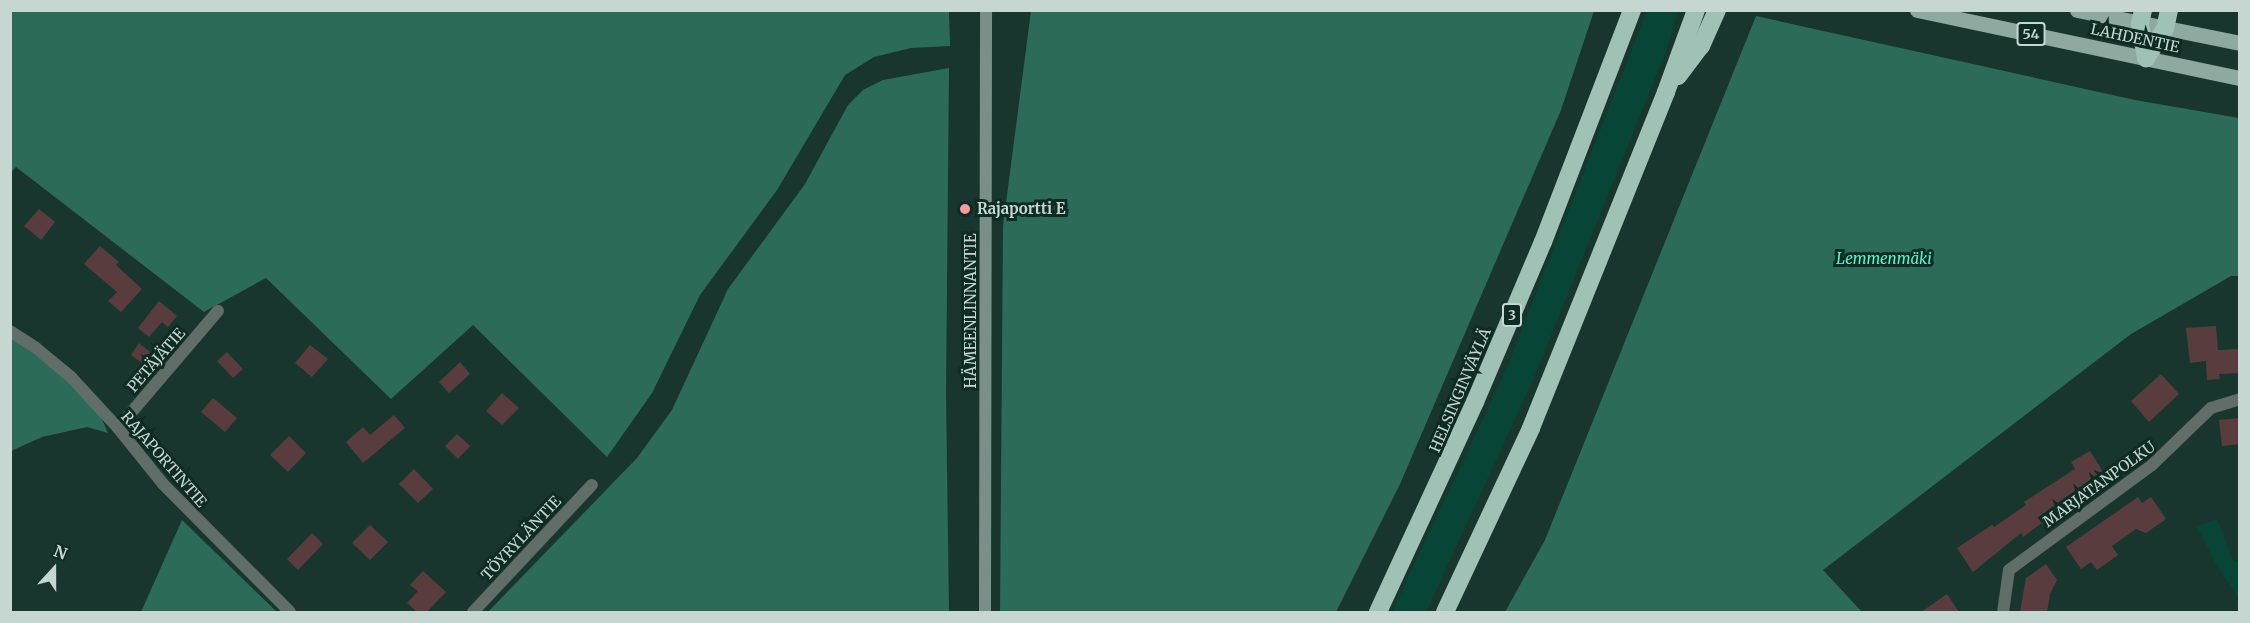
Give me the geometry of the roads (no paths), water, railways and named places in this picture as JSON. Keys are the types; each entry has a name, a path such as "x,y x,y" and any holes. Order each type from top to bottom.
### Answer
{"highway":[{"name":"HELSINGINVÄYLÄ","path":"1378,612 1484,381 1543,242 1632,10"},
{"path":"1445,612 1531,428 1666,92 1701,46 1698,23 1716,10"},
{"path":"2146,58 2165,28 2169,10"},
{"path":"2141,17 2146,58"}],"main road":[{"name":"HÄMEENLINNANTIE","path":"985,612 986,10"},
{"name":"LAHDENTIE","path":"1917,10 2240,78"},
{"name":"LAHDENTIE","path":"2077,10 2141,17 2165,28 2240,43"}],"street":[{"name":"PETÄJÄTIE","path":"118,428 218,311"},
{"name":"RAJAPORTINTIE","path":"10,331 71,377 118,428 177,499 290,612"},
{"name":"MARJATANPOLKU","path":"2003,612 2009,570 2152,465 2211,408 2240,399"},
{"name":"TÖYRYLÄNTIE","path":"473,612 592,484"}],"place":[{"name":"Rajaportti E","path":"965,209"}],"park label":[{"name":"Lemmenmäki","path":"1884,259"}]}
